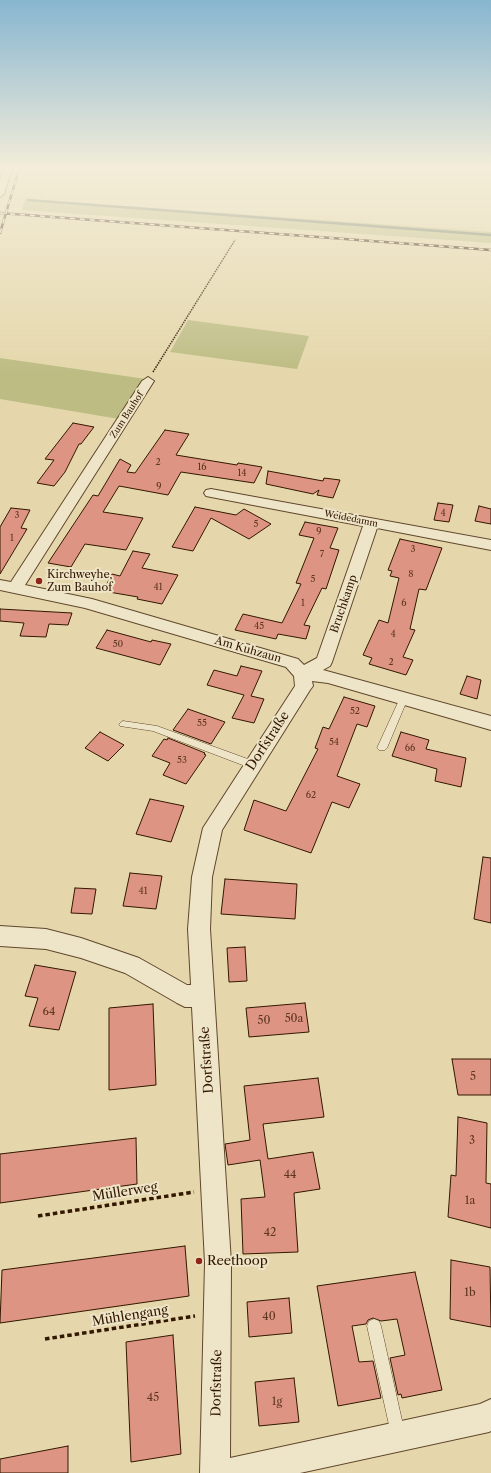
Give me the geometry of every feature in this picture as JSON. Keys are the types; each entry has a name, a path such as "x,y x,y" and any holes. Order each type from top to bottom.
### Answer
{"street":[{"name":"Zum Bauhof","path":"8,586 148,381"},
{"name":"Weidedamm","path":"211,493 491,546"},
{"name":"Bruchkamp","path":"302,674 324,662 372,523"},
{"name":"Am Kuhzaun","path":"8,586 86,603 292,663 302,674"},
{"path":"302,674 328,677 491,723"},
{"name":"Dorfstraße","path":"215,1473 218,1312 215,1188 199,929 202,876 213,828 304,686 302,674"},
{"path":"0,936 46,939 81,948 131,965 185,996 203,996"},
{"path":"231,1473 489,1418 491,1414"}],"lane":[{"path":"382,748 404,698"},
{"path":"123,724 154,728 253,765"},
{"path":"374,1326 399,1437"}],"path":[{"name":"Zum Bauhof","path":"148,381 235,240"},
{"name":"Müllerweg","path":"38,1216 215,1188"},
{"name":"Mühlengang","path":"45,1339 218,1312"}],"shaded area":[{"path":"374,235 491,235 491,243"},
{"path":"188,320 309,336 297,369 170,352"},
{"path":"0,358 146,379 119,419 0,399"}],"building":[{"path":"73,423 94,427 81,444 79,444 65,472 54,486 37,483 54,460 45,459"},
{"path":"165,430 189,434 176,455 237,465 238,463 262,467 254,483 181,472 168,495 119,486 103,512 143,518 126,550 85,544 71,567 48,563 93,495 98,496 120,459 131,465 127,472 135,473"},
{"path":"268,471 323,481 324,478 340,480 333,498 317,495 319,490 313,494 266,484"},
{"path":"438,503 453,505 449,522 434,520"},
{"path":"479,506 491,509 491,524 475,521"},
{"path":"195,507 236,515 244,509 271,524 249,539 211,518 193,551 172,547"},
{"path":"11,508 30,510 21,528 27,529 0,574 0,527"},
{"path":"305,522 338,528 330,548 339,550 326,589 322,588 304,625 310,626 306,639 278,634 276,639 235,630 243,614 282,623 301,584 296,583 314,538 299,535"},
{"path":"400,539 442,548 426,590 419,589 410,629 415,630 403,657 413,660 406,675 369,664 372,658 363,655 379,620 388,623 399,578 390,576 392,571 388,570"},
{"path":"133,551 150,554 142,568 178,575 162,604 137,599 138,597 103,591 112,574 120,576"},
{"path":"0,609 72,613 68,625 49,624 46,637 20,636 24,623 0,621"},
{"path":"107,630 151,642 152,640 171,644 160,665 96,648"},
{"path":"241,666 262,671 251,696 264,699 254,723 232,718 244,695 207,685 214,670 237,676"},
{"path":"467,676 481,680 477,699 460,694"},
{"path":"344,697 375,706 367,727 357,724 337,776 360,784 349,808 332,802 311,853 244,830 254,800 286,811 318,749 315,748 323,727 329,729"},
{"path":"188,709 225,722 211,744 173,730"},
{"path":"100,732 124,745 108,761 85,748"},
{"path":"401,732 429,740 426,749 466,758 461,787 435,781 437,769 392,756"},
{"path":"168,738 205,753 204,754 206,755 186,784 163,775 170,763 152,756 164,739 167,740"},
{"path":"150,799 184,806 171,842 136,834"},
{"path":"483,857 491,858 491,923 474,919"},
{"path":"130,873 162,876 156,909 123,906"},
{"path":"225,879 297,884 295,919 221,914"},
{"path":"75,888 96,889 92,914 71,913"},
{"path":"245,947 247,981 229,982 227,948"},
{"path":"35,965 76,972 59,1030 29,1026 38,998 25,996"},
{"path":"305,1003 309,1032 249,1037 246,1008"},
{"path":"153,1004 156,1085 109,1090 109,1008"},
{"path":"452,1059 491,1059 491,1095 458,1095"},
{"path":"318,1078 324,1117 263,1124 268,1159 313,1152 320,1189 294,1193 298,1252 243,1254 241,1199 265,1197 260,1160 228,1165 225,1144 250,1140 244,1086"},
{"path":"458,1117 487,1123 486,1183 491,1184 491,1228 448,1217 451,1175 456,1176"},
{"path":"136,1138 137,1184 0,1203 0,1154"},
{"path":"185,1246 189,1296 0,1323 2,1270"},
{"path":"451,1260 490,1267 491,1327 450,1319"},
{"path":"415,1272 442,1390 402,1398 401,1394 398,1395 390,1358 405,1355 397,1319 381,1321 373,1318 368,1320 366,1324 352,1326 359,1362 373,1361 381,1398 338,1406 317,1286"},
{"path":"289,1298 292,1333 249,1337 247,1302"},
{"path":"173,1335 181,1454 131,1462 126,1342"},
{"path":"294,1378 299,1422 259,1426 255,1382"},
{"path":"68,1446 68,1473 0,1473 0,1459"}],"railway":[{"path":"288,235 491,250"}],"place":[{"name":"Kirchweyhe, Zum Bauhof","path":"39,581"},
{"name":"Reethoop","path":"199,1261"}]}
